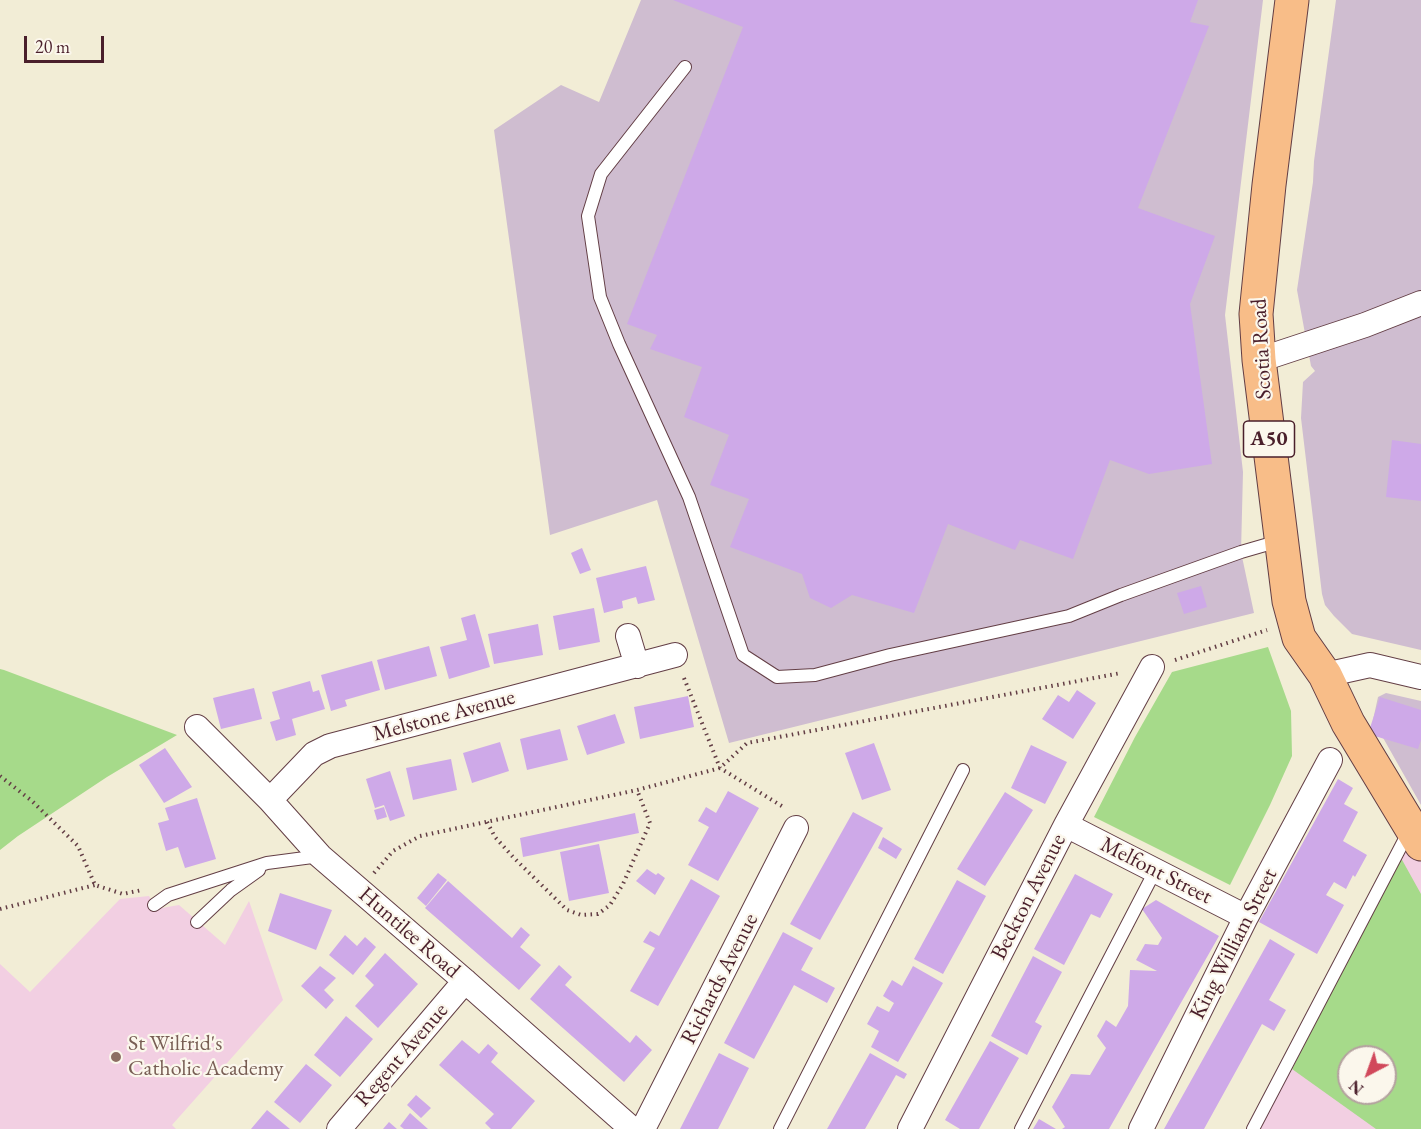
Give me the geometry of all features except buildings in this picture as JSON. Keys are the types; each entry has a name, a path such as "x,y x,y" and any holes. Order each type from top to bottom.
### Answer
{"main road":[{"name":"Scotia Road","path":"1292,0 1269,184 1256,314 1259,360 1288,601 1299,638 1325,675 1348,723 1416,835"}],"street":[{"path":"1259,360 1365,325 1421,303"},
{"path":"628,636 637,666"},
{"name":"Melstone Avenue","path":"270,800 314,754 330,746 675,656"},
{"path":"1325,675 1370,665 1421,677"},
{"name":"Beckton Avenue","path":"910,1129 1066,825 1152,667"},
{"name":"Huntilee Road","path":"197,727 270,800 320,856 632,1129"},
{"name":"King William Street","path":"1141,1129 1246,917 1330,760"},
{"name":"Melfont Street","path":"1066,825 1246,917"},
{"name":"Richards Avenue","path":"643,1129 796,828"},
{"name":"Regent Avenue","path":"339,1129 465,981"}],"lane":[{"path":"685,67 601,174 588,216 600,297 689,497 743,655 777,677 815,675 890,655 1069,616 1121,595 1281,540"},
{"path":"780,1129 963,770"},
{"path":"1253,1129 1416,835"},
{"path":"153,904 168,895 267,863 320,856"},
{"path":"197,922 231,890 267,863"},
{"path":"1021,1129 1155,870"}],"path":[{"path":"359,890 393,851 420,836 637,790 720,768 747,744 1152,667 1294,621"},
{"path":"675,656 720,768 801,817 796,828"},
{"path":"0,776 33,801 78,846 95,885"},
{"path":"487,822 495,837 513,857 567,910 581,915 598,914 610,905 623,884 650,823 637,790"},
{"path":"0,909 95,885 123,894 147,889 168,895"}],"shaded area":[{"path":"641,0 1263,0 1225,315 1243,472 1241,552 1254,613 729,743 657,500 550,535 494,130 561,85 599,102"},
{"path":"1336,0 1421,0 1421,650 1352,634 1325,605 1322,594 1301,418 1303,382 1315,371 1311,366 1297,290"},
{"path":"1386,693 1421,701 1421,805 1373,720 1378,697"},
{"path":"1411,827 1421,844 1421,1129 1249,1129"},
{"name":"St Wilfrid's Catholic Academy","path":"149,896 156,909 179,905 225,945 249,901 283,1000 172,1125 176,1129 0,1129 0,964 30,992 120,899"}],"green space":[{"path":"1268,647 1291,711 1292,756 1230,885 1094,817 1172,672"},
{"path":"0,669 177,735 107,777 0,850"},
{"path":"1401,858 1421,894 1421,1129 1376,1129 1342,1105 1397,1105 1397,1045 1337,1045 1337,1101 1292,1069"}],"place":[{"name":"St Wilfrid's Catholic Academy","path":"116,1057"}]}
